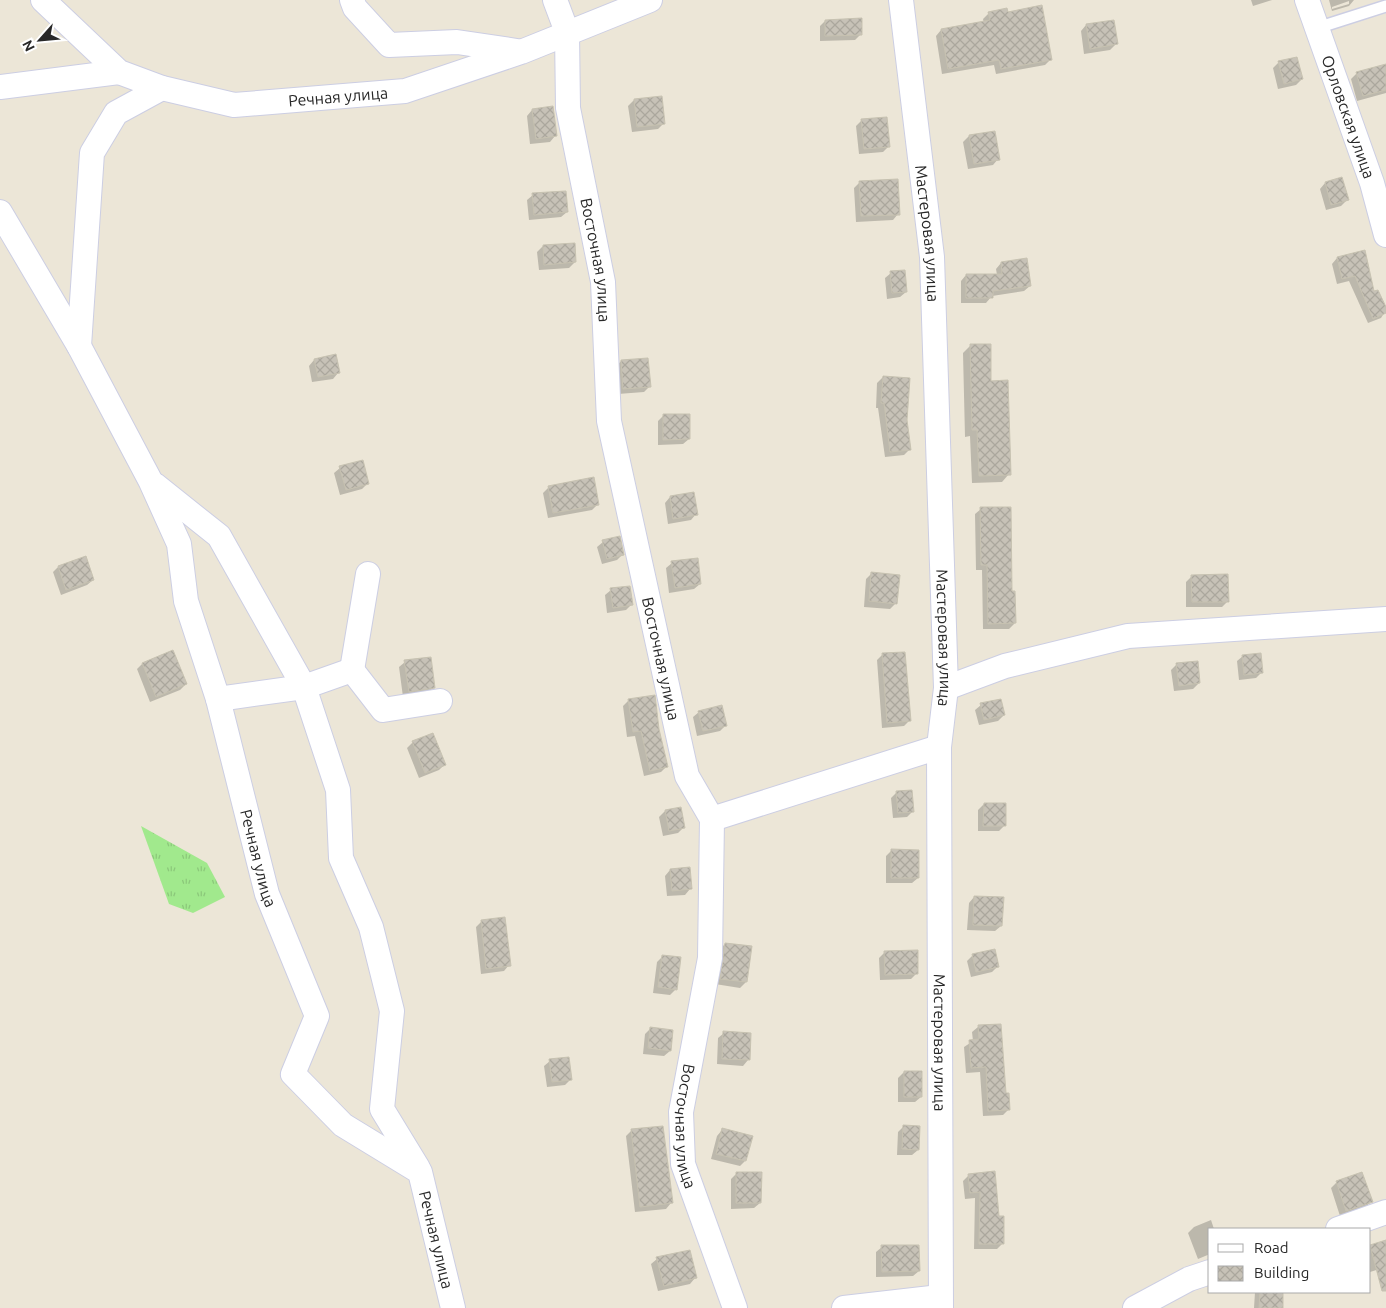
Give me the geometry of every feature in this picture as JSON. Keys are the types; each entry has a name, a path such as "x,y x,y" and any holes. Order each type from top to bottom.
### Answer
{"street":[{"name":"Речная улица","path":"43,0 119,72 162,88 234,105 405,91 521,52 650,0"},
{"path":"352,0 355,8 389,45 457,42 521,52"},
{"name":"Восточная улица","path":"555,0 567,32 568,108 603,282 609,421 687,776 712,819 710,958 682,1112 683,1164 735,1308"},
{"name":"Мастеровая улица","path":"902,0 932,257 946,688 939,746 940,1302"},
{"name":"Орловская улица","path":"1307,0 1372,183 1386,236"},
{"path":"0,87 119,72"},
{"path":"79,346 92,153 116,113 162,88"},
{"name":"Речная улица","path":"0,212 79,346 151,482 179,544 186,601 218,699 267,894 317,1016 293,1074 343,1125 420,1172"},
{"name":"Речная улица","path":"151,482 219,536 304,687 338,790 340,858 371,927 392,1011 382,1109 420,1172 453,1308"},
{"path":"368,574 352,670 383,710 440,701"},
{"path":"946,688 1005,666 1128,636 1386,619"},
{"path":"218,699 304,687 352,670"},
{"path":"712,819 939,746"},
{"path":"1341,1228 1386,1212"},
{"path":"1135,1308 1189,1279 1208,1273"},
{"path":"844,1308 940,1302"}],"lane":[{"path":"1317,28 1386,6"}],"green space":[{"path":"141,826 207,863 225,897 193,913 169,904"}],"building":[{"path":"1042,5 1052,60 1001,69 999,60 948,69 941,29 990,20 988,12 1007,8 1008,12"},
{"path":"862,18 862,35 825,36 825,20"},
{"path":"1114,20 1118,44 1090,49 1086,24"},
{"path":"1297,57 1303,79 1284,84 1278,61"},
{"path":"1386,64 1386,90 1363,96 1356,72"},
{"path":"662,96 665,124 637,127 634,99"},
{"path":"553,106 557,136 536,139 532,109"},
{"path":"887,117 890,147 864,149 861,119"},
{"path":"995,131 1000,160 974,164 969,135"},
{"path":"1342,177 1349,200 1331,205 1325,182"},
{"path":"898,179 900,215 861,216 859,181"},
{"path":"566,191 568,212 534,215 532,193"},
{"path":"575,243 576,262 544,265 543,245"},
{"path":"1365,250 1374,291 1378,290 1386,307 1386,313 1373,319 1355,276 1342,279 1337,257"},
{"path":"1027,258 1031,286 993,291 993,298 966,298 966,274 1002,274 1001,262"},
{"path":"905,270 907,292 892,293 890,271"},
{"path":"970,344 991,344 991,381 1008,380 1011,475 979,476 977,430 972,430"},
{"path":"336,354 340,373 318,377 314,359"},
{"path":"648,358 651,387 623,389 621,360"},
{"path":"883,376 910,378 907,420 911,450 890,452 884,403 881,403"},
{"path":"663,414 690,414 690,439 663,440"},
{"path":"363,460 369,484 346,490 339,466"},
{"path":"594,477 599,505 553,513 548,486"},
{"path":"694,492 698,515 673,519 670,496"},
{"path":"980,507 1011,507 1012,591 1015,591 1016,623 988,624 987,565 981,565"},
{"path":"620,536 624,555 607,559 602,540"},
{"path":"86,556 94,580 66,590 58,566"},
{"path":"698,558 701,584 675,588 671,561"},
{"path":"871,572 900,575 897,604 869,601"},
{"path":"1228,574 1229,602 1192,602 1191,575"},
{"path":"630,586 633,605 613,608 610,588"},
{"path":"173,650 187,684 156,697 142,663"},
{"path":"905,652 911,721 887,723 882,653"},
{"path":"1261,653 1263,673 1244,675 1242,655"},
{"path":"431,657 435,688 409,692 404,660"},
{"path":"1198,661 1200,683 1179,686 1176,663"},
{"path":"655,695 659,729 668,767 650,771 641,731 633,732 628,699"},
{"path":"1001,699 1005,715 984,720 980,703"},
{"path":"722,705 727,726 703,731 698,711"},
{"path":"433,733 446,765 425,773 412,741"},
{"path":"912,790 914,812 898,813 896,791"},
{"path":"984,803 1006,803 1006,826 983,826"},
{"path":"681,807 685,828 669,831 665,810"},
{"path":"891,849 919,850 919,878 891,878"},
{"path":"690,867 692,889 672,891 670,869"},
{"path":"974,896 1004,897 1002,926 973,925"},
{"path":"505,917 511,966 486,969 481,920"},
{"path":"725,943 752,946 747,982 720,979"},
{"path":"995,949 999,967 976,972 972,954"},
{"path":"918,950 918,974 885,975 884,951"},
{"path":"662,955 681,957 677,990 658,987"},
{"path":"1001,1024 1006,1093 1009,1093 1010,1110 988,1111 986,1067 971,1068 969,1040 979,1039 978,1025"},
{"path":"650,1027 673,1030 671,1051 648,1048"},
{"path":"723,1031 751,1033 750,1060 722,1059"},
{"path":"569,1057 572,1080 552,1082 549,1059"},
{"path":"904,1071 922,1071 922,1097 904,1097"},
{"path":"903,1125 920,1126 919,1150 902,1149"},
{"path":"663,1126 673,1203 640,1207 631,1129"},
{"path":"722,1128 753,1136 746,1161 716,1154"},
{"path":"995,1171 999,1216 1004,1216 1004,1244 979,1244 980,1192 970,1193 968,1174"},
{"path":"736,1172 762,1172 761,1203 736,1203"},
{"path":"1362,1172 1373,1202 1346,1211 1336,1181"},
{"path":"1386,1240 1386,1291 1382,1291 1371,1245"},
{"path":"881,1245 919,1245 920,1271 882,1272"},
{"path":"690,1250 697,1278 664,1286 656,1257"},
{"path":"1260,1293 1283,1293 1283,1308 1259,1308"}]}
